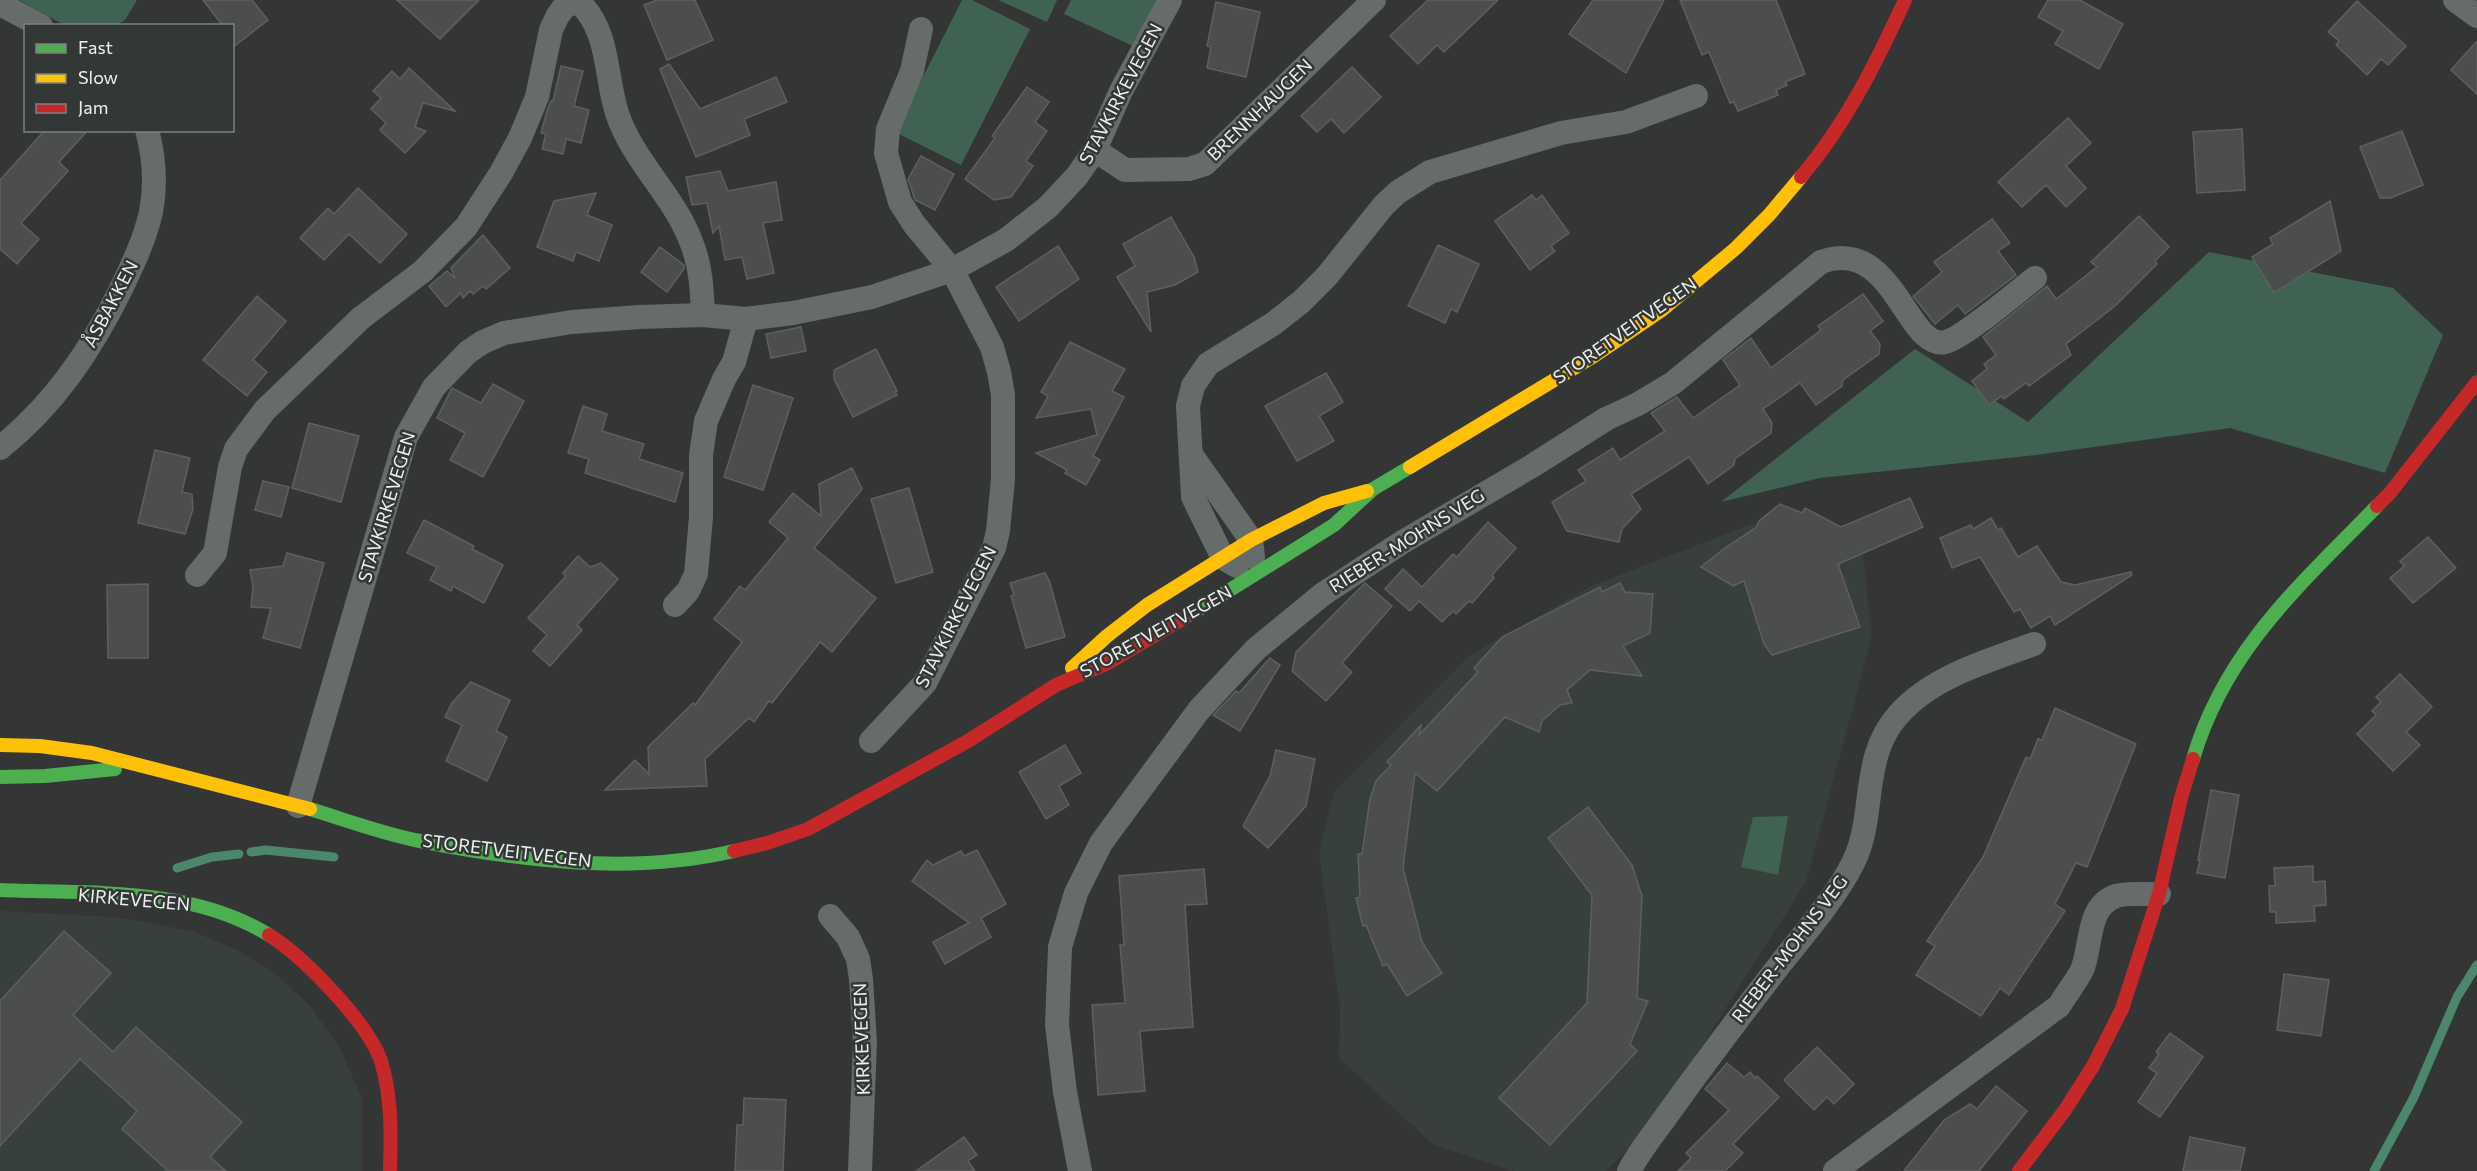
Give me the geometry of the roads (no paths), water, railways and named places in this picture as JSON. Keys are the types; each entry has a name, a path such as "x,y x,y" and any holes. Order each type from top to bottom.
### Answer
{"main road":[{"name":"STORETVEITVEGEN","path":"0,745 40,746 92,753 298,806 418,841 543,860 625,863 674,861 720,854 767,843 808,829 968,741 1056,685 1108,663 1254,577 1334,525 1373,489 1594,356 1662,310 1736,248 1800,179 1837,130 1869,77 1905,0"},
{"path":"2019,1171 2065,1110 2093,1066 2131,987 2159,894 2181,798 2199,737 2210,709 2234,665 2275,611 2390,493 2477,382"},
{"name":"STORETVEITVEGEN","path":"1056,685 1083,656 1147,605 1251,540 1324,503 1373,489"},
{"name":"STORETVEITVEGEN","path":"0,777 45,776 141,766"},
{"name":"KIRKEVEGEN","path":"0,890 178,901 214,909 248,922 279,939 309,965 335,993 380,1059 387,1088 391,1129 390,1171"}],"street":[{"name":"STAVKIRKEVEGEN","path":"298,806 406,437 434,387 468,352 483,342 504,333 572,322 703,315 746,319 793,313 872,297 952,270 1006,240 1048,207 1077,176 1095,150 1121,91 1170,0"},
{"name":"BRENNHAUGEN","path":"1095,150 1125,170 1190,169 1205,164 1374,0"},
{"path":"2455,0 2477,16"},
{"path":"197,575 215,553 230,467 236,449 265,410 361,318 423,271 466,226 501,173 520,138 537,97 551,30 564,7 573,3 581,2 598,27 617,114 631,144 673,208 692,242 701,275 703,315"},
{"path":"0,4 37,24"},
{"name":"STAVKIRKEVEGEN","path":"871,741 925,683 994,548 1003,479 1003,395 992,347 952,270 914,224 900,202 886,153 888,129 912,71 921,29"},
{"name":"STORETVEITVEGEN","path":"1223,558 1193,497 1193,457 1188,406 1199,374 1219,355 1273,324 1301,302 1327,276 1398,192 1430,172 1561,134 1626,122 1696,96"},
{"name":"ÅSBAKKEN","path":"0,448 45,406 73,372 102,328 135,261 152,210 154,183 147,132"},
{"name":"RIEBER-MOHNS VEG","path":"1080,1171 1062,1071 1056,1003 1060,947 1072,904 1089,865 1113,826 1168,755 1199,710 1256,649 1323,594 1361,567 1532,466 1606,419 1638,404 1672,382 1821,262 1848,258 1869,265 1922,331 1933,341 1941,343 1961,334 2035,278"},
{"path":"675,605 688,591 696,574 706,421 734,362 746,319"},
{"name":"STORETVEITVEGEN","path":"1193,457 1251,540"},
{"path":"1251,540 1254,577"},
{"path":"1223,558 1254,577"},
{"name":"RIEBER-MOHNS VEG","path":"1629,1171 1714,1049 1816,918 1853,864 1864,837 1870,774 1887,728 1900,712 1935,686 1970,667 2034,644"},
{"path":"1835,1171 2059,1006 2082,969 2093,923 2099,910 2108,901 2117,896 2159,894"},
{"name":"KIRKEVEGEN","path":"830,916 848,937 858,959 861,979 865,1042 860,1171"}],"waterway":[{"path":"251,852 266,850 334,857"},
{"path":"177,868 212,857 239,854"},
{"path":"2374,1171 2414,1097 2457,997 2477,965"}]}
